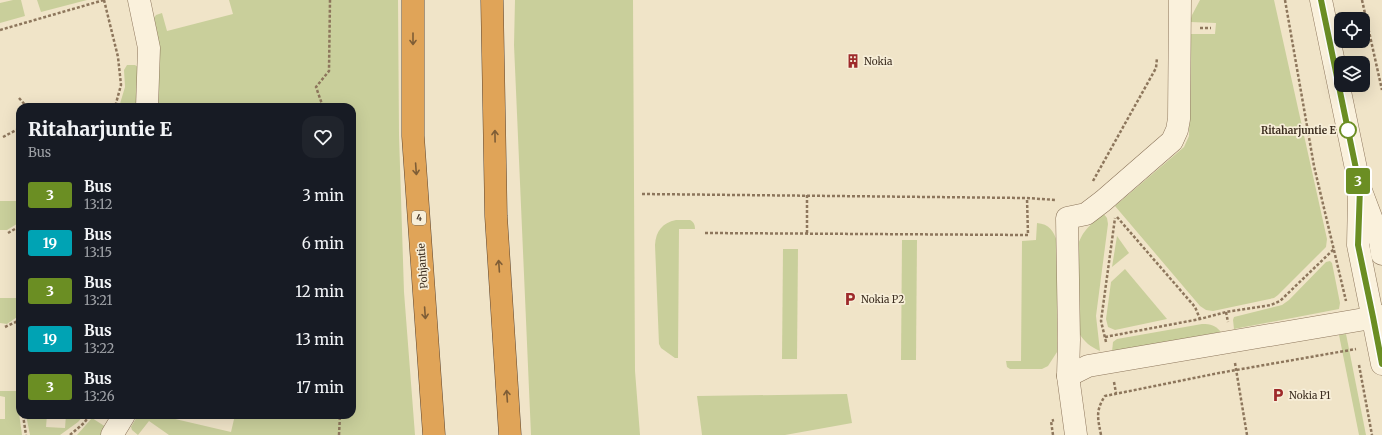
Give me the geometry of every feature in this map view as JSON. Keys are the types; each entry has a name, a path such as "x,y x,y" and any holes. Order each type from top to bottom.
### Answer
{"highway":[{"name":"Pohjantie","path":"413,0 413,136 434,435"},
{"path":"492,0 496,216 510,435"}],"street":[{"path":"139,0 149,48 147,103"},
{"path":"1321,0 1360,188 1380,241 1382,254"},
{"path":"1076,435 1068,376 1069,340 1067,218 1086,214 1172,142 1177,130 1179,119 1183,5"},
{"path":"1360,188 1358,245 1378,316 1382,364"},
{"path":"1068,376 1088,366 1351,322 1378,316"},
{"path":"112,435 122,419"}],"path":[{"path":"0,30 104,0 118,57 121,85 116,103"},
{"path":"322,103 316,88 329,71 330,0"},
{"path":"1285,0 1314,166 1351,322 1357,356"},
{"path":"1362,0 1382,90"},
{"path":"1103,201 1089,188 1156,68 1157,52"},
{"path":"19,98 23,103"},
{"path":"3,137 16,130"},
{"path":"642,194 1028,198 1058,200"},
{"path":"807,195 807,234"},
{"path":"705,233 1028,235 1028,198"},
{"path":"1200,319 1196,308 1115,216 1101,321 1105,336 1200,319 1226,312 1271,305 1280,301 1333,250"},
{"path":"8,233 16,228"},
{"path":"1226,312 1247,435"},
{"path":"5,328 16,322"},
{"path":"1101,435 1097,415 1100,404 1105,396 1236,370 1356,349"},
{"path":"1359,364 1372,435"},
{"path":"24,419 26,435"},
{"path":"70,435 87,419"},
{"path":"339,435 340,419"},
{"path":"1051,421 1053,435"}],"green space":[{"path":"21,0 25,16 0,23 0,3"},
{"path":"37,0 87,0 41,12"},
{"path":"229,0 398,0 399,135 404,292 415,435 169,435 149,421 138,435 132,430 131,427 136,419 175,419 231,432 234,419 356,419 356,103 155,103 158,37 154,18 156,15 162,13 167,31 233,14"},
{"path":"515,0 633,0 635,371 640,435 531,435 514,45"},
{"path":"1200,0 1274,0 1327,239 1326,247 1274,298 1213,311 1206,310 1200,306 1115,206 1184,147 1189,136 1191,34 1215,34 1216,23 1190,22"},
{"path":"127,65 135,65 138,67 137,103 120,103 125,87 124,70"},
{"path":"0,201 16,201 16,224 7,230 0,230"},
{"path":"1103,213 1107,218 1108,224 1096,316 1100,351 1088,344 1079,333 1077,249 1081,237"},
{"path":"676,220 690,220 695,226 695,229 679,229 678,358 675,358 661,348 659,344 655,245 658,232 661,228 667,223"},
{"path":"1037,223 1048,227 1057,242 1057,352 1048,366 1042,369 1010,369 1007,367 1006,361 1021,361 1022,241 1036,240"},
{"path":"1117,236 1129,253 1112,267"},
{"path":"902,240 917,240 916,360 901,360"},
{"path":"783,249 798,249 797,359 782,359"},
{"path":"1330,261 1332,263 1340,303 1339,309 1234,329 1234,317 1282,305 1289,300 1326,262"},
{"path":"1125,269 1167,319 1115,330 1108,327 1106,319 1111,282"},
{"path":"0,298 16,298 16,318 7,324 0,323"},
{"path":"1202,324 1213,325 1221,332 1112,352 1113,342 1117,339"},
{"path":"1346,334 1366,435 1359,435 1339,335"},
{"path":"0,391 16,391 16,419 20,419 22,435 0,435 0,419 5,419 5,397 0,396"},
{"path":"847,394 852,423 785,435 702,435 697,396"},
{"path":"27,419 47,419 46,427 65,428 66,419 81,419 60,435 30,435"},
{"path":"91,419 109,429 104,435 77,435"}],"bus line":[{"name":"3","path":"1321,0 1360,188 1358,245 1382,364"}],"place":[{"name":"Nokia","path":"853,61"},
{"name":"Ritaharjuntie E","path":"1348,130"},
{"name":"Nokia P2","path":"850,299"},
{"name":"Nokia P1","path":"1278,395"}]}
